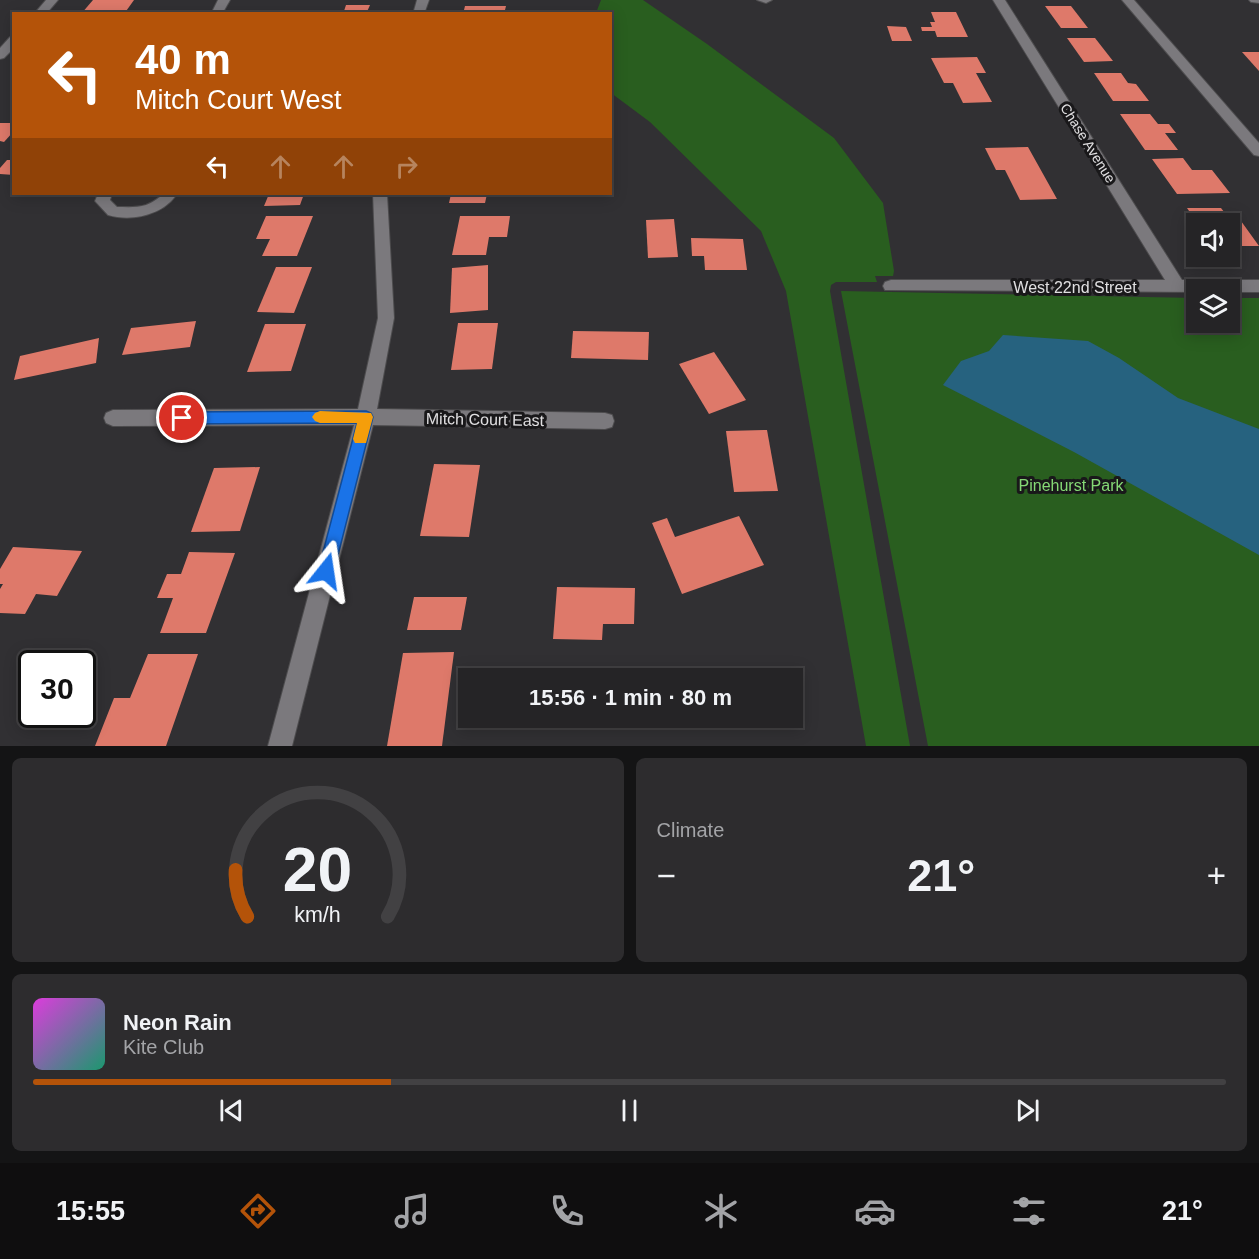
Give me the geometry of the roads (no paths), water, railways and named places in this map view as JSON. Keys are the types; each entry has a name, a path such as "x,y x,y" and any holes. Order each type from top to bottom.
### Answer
{"street":[{"path":"41,12 52,0"},
{"name":"Chase Avenue","path":"999,0 1178,286"},
{"path":"1128,0 1259,152"},
{"path":"1254,0 1259,0"},
{"path":"0,55 12,42"},
{"path":"105,195 102,201 113,212 137,212 160,206 169,195"},
{"path":"280,746 366,417 386,318 380,195"},
{"name":"West 22nd Street","path":"891,286 1259,286"},
{"name":"Mitch Court East","path":"113,418 366,417 605,421"}],"water":[{"path":"1003,335 1088,341 1119,358 1178,398 1259,429 1259,555 1074,452 943,385 961,361 989,351"}],"park label":[{"name":"Pinehurst Park","path":"1071,485"}]}
